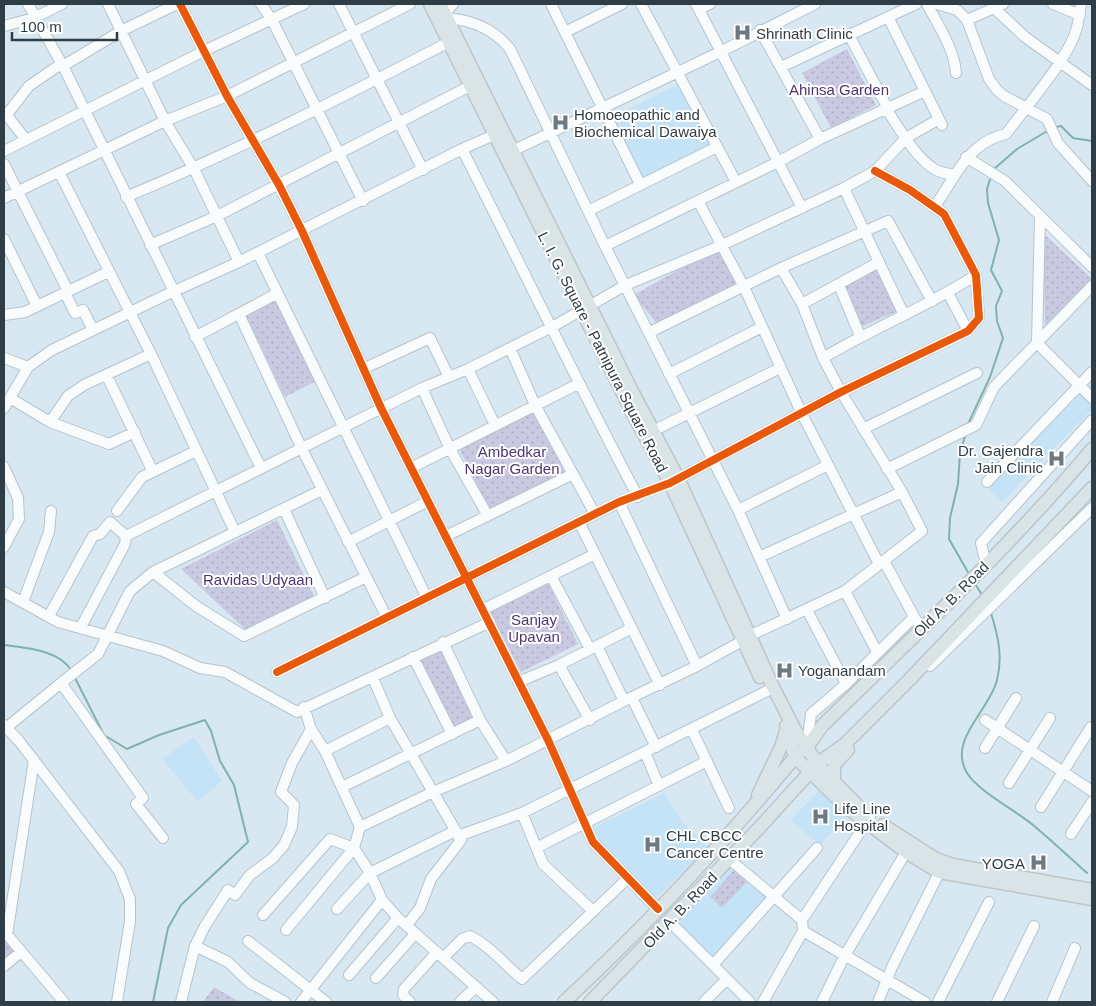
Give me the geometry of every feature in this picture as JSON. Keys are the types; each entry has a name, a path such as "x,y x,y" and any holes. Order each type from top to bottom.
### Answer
{"main road":[{"name":"L. I. G. Square - Patnipura Square Road","path":"430,4 470,86 499,133"},
{"name":"L. I. G. Square - Patnipura Square Road","path":"446,10 508,153 586,308 653,431 746,639 767,691 787,728 796,757"},
{"name":"L. I. G. Square - Patnipura Square Road","path":"586,308 633,414 674,481"},
{"name":"Old A. B. Road","path":"564,1002 606,963 754,806 796,757 807,747 822,726 956,595 1060,487 1092,449"},
{"name":"Old A. B. Road","path":"590,1002 670,921 813,768 857,736 1006,587 1092,488"},
{"name":"L. I. G. Square - Patnipura Square Road","path":"746,639 807,747 813,768"},
{"path":"754,806 760,788 782,747 787,728"},
{"path":"832,788 834,765 857,736"},
{"path":"796,757 813,768 832,788 906,852 942,867 1092,899"},
{"path":"793,790 832,788"},
{"path":"868,819 942,867 1092,890"}],"street":[{"path":"28,4 34,18 62,65 172,292 261,468"},
{"path":"4,26 34,18 62,4"},
{"path":"108,4 165,122 194,169 239,262"},
{"path":"26,140 11,121 8,113 29,86 121,32 178,4 252,141 279,185 302,231 365,368 381,408 484,609 548,740 593,842 658,908"},
{"path":"261,4 272,20 362,201"},
{"path":"4,151 204,51 304,4"},
{"path":"339,4 423,170"},
{"path":"4,198 165,122 227,96 410,4"},
{"path":"551,4 640,184"},
{"path":"565,32 622,4"},
{"path":"641,4 736,182"},
{"path":"710,4 698,7 802,208"},
{"path":"508,153 722,51 760,30 815,4"},
{"path":"781,67 916,4"},
{"path":"927,4 945,37 955,64 956,73"},
{"path":"937,4 956,10 967,20 989,79 1004,96 1047,119 1058,143 1092,181"},
{"path":"1053,4 1080,15"},
{"path":"934,208 966,157 992,137 1006,134 1026,108 1058,62 1077,28 1082,4"},
{"path":"967,20 999,6 1025,37 1058,62 1092,82"},
{"path":"446,10 478,25 503,41 510,48 605,246 738,510 787,619"},
{"path":"126,536 422,388 468,370 552,327 626,285 722,245 844,188 875,171 906,138 941,122 888,16"},
{"path":"760,30 820,139"},
{"path":"849,35 888,109 906,138 930,165 937,170 955,175"},
{"path":"126,197 194,169 449,42"},
{"path":"150,245 217,216 400,124 470,86"},
{"path":"605,246 778,162 820,139 925,91"},
{"path":"4,408 28,367 52,350 258,253 462,149 499,133"},
{"path":"588,211 717,147"},
{"path":"462,149 552,327 578,384 638,497"},
{"path":"966,157 1005,182 1092,267"},
{"path":"4,164 67,292 75,313 83,310 93,330"},
{"path":"277,672 619,502 638,497 674,481 841,392 968,331 979,318 976,275 944,214 910,190 875,171"},
{"path":"59,172 108,272 131,312 235,532"},
{"path":"844,188 904,315"},
{"path":"698,201 744,287 780,368 828,465 920,630"},
{"path":"1040,216 1037,343 1092,398"},
{"path":"650,332 781,268 888,221 932,301"},
{"path":"4,239 37,306"},
{"path":"258,253 276,294 427,598"},
{"path":"802,304 840,285 879,262"},
{"path":"360,827 433,792 506,761 845,591 922,531 902,492 886,469 841,392 823,358 802,304 781,268"},
{"path":"4,315 25,312 108,272"},
{"path":"823,358 860,336 948,293 976,275"},
{"path":"840,285 860,336"},
{"path":"886,469 976,425 994,387 1092,286"},
{"path":"948,293 968,331"},
{"path":"195,337 276,294"},
{"path":"238,314 322,490 387,618"},
{"path":"669,374 762,327"},
{"path":"365,368 430,338 449,378"},
{"path":"510,348 535,405 595,514"},
{"path":"50,422 68,396 84,385 151,354"},
{"path":"4,358 28,367"},
{"path":"653,431 780,368"},
{"path":"468,370 495,425"},
{"path":"987,482 1092,372"},
{"path":"864,429 977,373"},
{"path":"107,376 153,472"},
{"path":"411,468 578,384"},
{"path":"422,388 450,449 488,516"},
{"path":"10,398 50,422 110,444 134,432"},
{"path":"986,564 981,543 1092,420"},
{"path":"117,511 142,477 196,451"},
{"path":"738,510 828,465"},
{"path":"4,467 18,498 20,519 4,547"},
{"path":"446,536 573,474"},
{"path":"117,1002 130,921 130,899 119,871 34,760 5,727 98,654 130,591 153,572 322,490"},
{"path":"758,557 902,492"},
{"path":"348,542 428,501"},
{"path":"619,502 696,666"},
{"path":"1006,587 1092,508"},
{"path":"284,509 326,598"},
{"path":"23,602 49,532 51,511"},
{"path":"49,616 93,536 100,534 110,522 126,536"},
{"path":"579,522 660,685"},
{"path":"81,627 125,544 126,536"},
{"path":"484,609 595,554"},
{"path":"153,572 196,606 244,636 366,578"},
{"path":"551,576 656,747"},
{"path":"845,591 877,652"},
{"path":"4,592 58,622 163,651 200,668 225,672 297,712 304,707 373,678 444,642 490,622"},
{"path":"807,610 846,684"},
{"path":"807,747 811,714 846,684 914,617"},
{"path":"518,682 559,665 632,628"},
{"path":"444,642 480,720 506,761"},
{"path":"413,657 452,734"},
{"path":"559,665 590,720"},
{"path":"373,678 390,718 461,840 431,878 420,908 407,925"},
{"path":"63,682 143,798 136,804 163,838"},
{"path":"337,909 370,873 457,833 522,813 767,691"},
{"path":"985,748 1016,698"},
{"path":"286,930 354,848 360,827 325,751 311,729 304,707"},
{"path":"325,751 390,718"},
{"path":"1009,784 1050,718"},
{"path":"342,787 480,720"},
{"path":"985,720 1092,792"},
{"path":"1042,807 1092,727"},
{"path":"181,1002 195,946 205,926 228,890 235,895 250,875 273,858 284,845 292,828 294,804 281,792 292,763 311,729"},
{"path":"692,730 729,808"},
{"path":"645,752 659,786"},
{"path":"34,760 5,932 64,1002"},
{"path":"538,848 707,762"},
{"path":"1071,834 1092,802"},
{"path":"522,813 543,864 593,911"},
{"path":"763,1002 803,931 802,920 868,819"},
{"path":"264,915 330,839 354,848 370,873 382,900 398,918 441,954 493,1002"},
{"path":"713,965 817,848"},
{"path":"822,1002 844,957 906,852"},
{"path":"729,859 802,920"},
{"path":"878,1002 892,967 942,867"},
{"path":"410,1002 403,995 404,989 441,954 462,939 470,936 485,944 498,959 522,979 628,878"},
{"path":"301,1002 382,900"},
{"path":"938,1002 989,902"},
{"path":"349,975 398,918"},
{"path":"670,921 726,980 750,1002"},
{"path":"997,1002 1034,926"},
{"path":"803,931 844,957 925,1002"},
{"path":"376,978 415,934"},
{"path":"248,941 326,1002"},
{"path":"195,946 228,962 250,983 285,1002"},
{"path":"1052,1002 1075,948"},
{"path":"4,966 21,952"},
{"path":"704,1002 726,980"},
{"path":"460,1002 476,987"}],"shaded area":[{"path":"678,84 710,145 643,179 612,117"},
{"path":"1092,382 1092,409 1002,502 988,489"},
{"path":"194,737 222,781 198,802 162,759"},
{"name":"Life Line Hospital","path":"822,787 850,813 820,845 790,820"},
{"name":"CHL CBCC Cancer Centre","path":"665,793 681,821 709,847 656,898 595,841 590,829"},
{"path":"732,865 770,899 715,958 676,921"}],"green space":[{"name":"Ahinsa Garden","path":"847,49 876,105 831,128 802,73"},
{"path":"1043,233 1092,279 1045,326"},
{"path":"718,247 739,283 662,330 634,295"},
{"path":"878,267 898,311 858,328 838,285"},
{"path":"276,297 318,380 285,397 245,313"},
{"name":"Ambedkar Nagar Garden","path":"535,409 565,473 489,509 458,446"},
{"name":"Ravidas Udyaan","path":"277,520 316,600 246,630 181,569"},
{"name":"Sanjay Upavan","path":"548,583 578,644 521,672 490,611"},
{"path":"444,647 476,716 448,730 416,661"},
{"path":"734,870 747,882 722,908 710,897"},
{"path":"4,935 17,951 4,962"},
{"path":"214,987 240,1002 203,1002"}],"waterway":[{"path":"1056,127 1061,126 1073,138 1092,141"},
{"path":"994,169 1017,149 1049,130"},
{"path":"968,424 990,377 1003,338 997,321 996,306 1002,291 991,270 999,240 988,203 987,189 991,176"},
{"path":"966,433 960,453 958,484 950,518 949,539 969,574"},
{"path":"974,582 982,595"},
{"path":"991,613 999,646 999,671 993,691 966,737 962,749 962,761 967,773 980,787 1033,825 1087,873"},
{"path":"4,645 51,654 59,658 72,671"},
{"path":"75,678 104,735 127,749 159,735 205,720 211,731 220,761 234,785 248,842 181,905 168,928 153,1002"}],"cycle path":[{"path":"180,4 227,96 279,185 302,231 381,408 548,740 593,842 658,909"},
{"path":"277,672 619,502 670,483 841,392 968,331 979,318 976,275 944,214 910,190 875,171"}],"place":[{"name":"Shrinath Clinic","path":"742,33"},
{"name":"Homoeopathic and Biochemical Dawaiya","path":"560,123"},
{"name":"Dr. Gajendra Jain Clinic","path":"1057,459"},
{"name":"Yoganandam","path":"784,670"},
{"name":"Life Line Hospital","path":"820,817"},
{"name":"CHL CBCC Cancer Centre","path":"652,844"},
{"name":"YOGA","path":"1039,863"}]}
